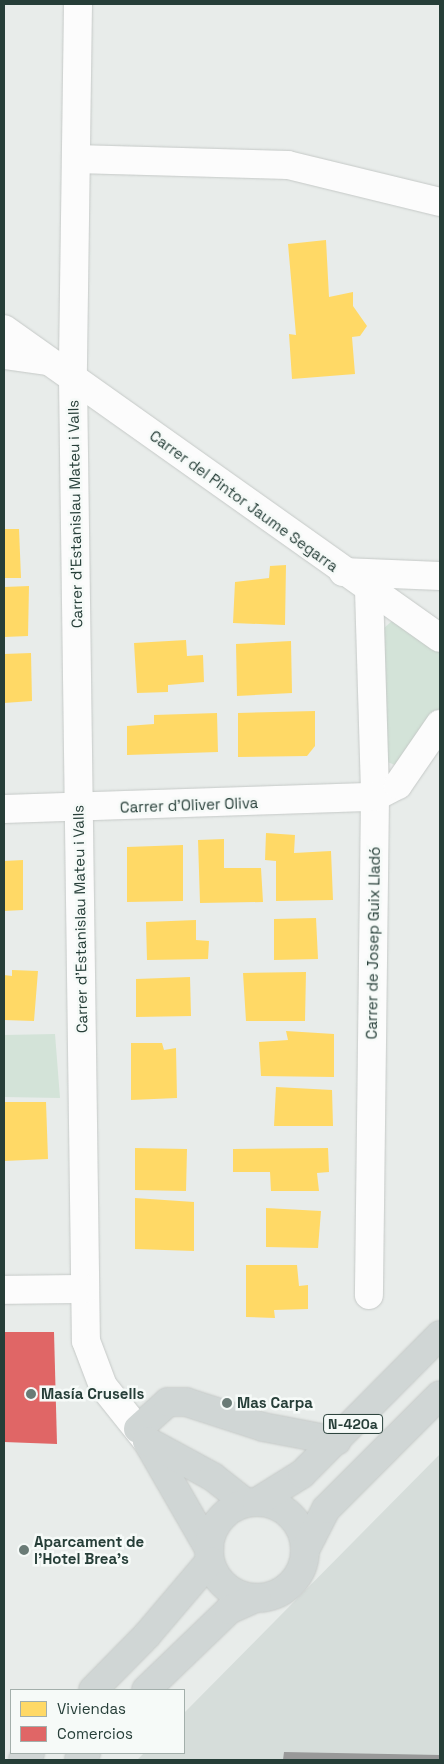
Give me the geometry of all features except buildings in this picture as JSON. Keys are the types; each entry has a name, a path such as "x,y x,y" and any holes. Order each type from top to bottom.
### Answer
{"main road":[{"name":"N-420a","path":"93,1689 147,1635 209,1555 220,1519 302,1474 337,1441 440,1335"},
{"name":"N-420a","path":"147,1689 229,1610 256,1598 271,1596 290,1584 300,1572 305,1550 326,1508 440,1395"},
{"path":"142,1435 168,1402 186,1402 263,1427 337,1441"},
{"path":"142,1435 252,1502 288,1513 302,1533 305,1550"},
{"path":"142,1435 226,1587 256,1598"}],"street":[{"name":"Carrer d'Estanislau Mateu i Valls","path":"78,4 73,379 86,1341 102,1386 142,1435"},
{"path":"76,159 288,165 440,202"},
{"name":"Carrer del Pintor Jaume Segarra","path":"4,329 343,572 440,638"},
{"name":"Carrer del Pintor Jaume Segarra","path":"4,355 51,362"},
{"path":"343,572 440,576"},
{"name":"Carrer de Josep Guix Lladó","path":"369,590 375,798 369,1295"},
{"path":"375,798 398,785 440,724"},
{"name":"Carrer d'Oliver Oliva","path":"4,809 79,809 375,798"},
{"path":"4,1290 85,1289"}],"shaded area":[{"path":"440,1454 440,1760 137,1760 143,1754 185,1754 185,1712"}],"green space":[{"path":"392,621 440,653 440,708 395,765 385,761 384,628"},
{"path":"55,1034 60,1098 4,1097 4,1035"}],"place":[{"name":"Masía Crusells","path":"31,1394"},
{"name":"Mas Carpa","path":"227,1403"},
{"name":"Aparcament de l'Hotel Brea's","path":"24,1550"}]}
